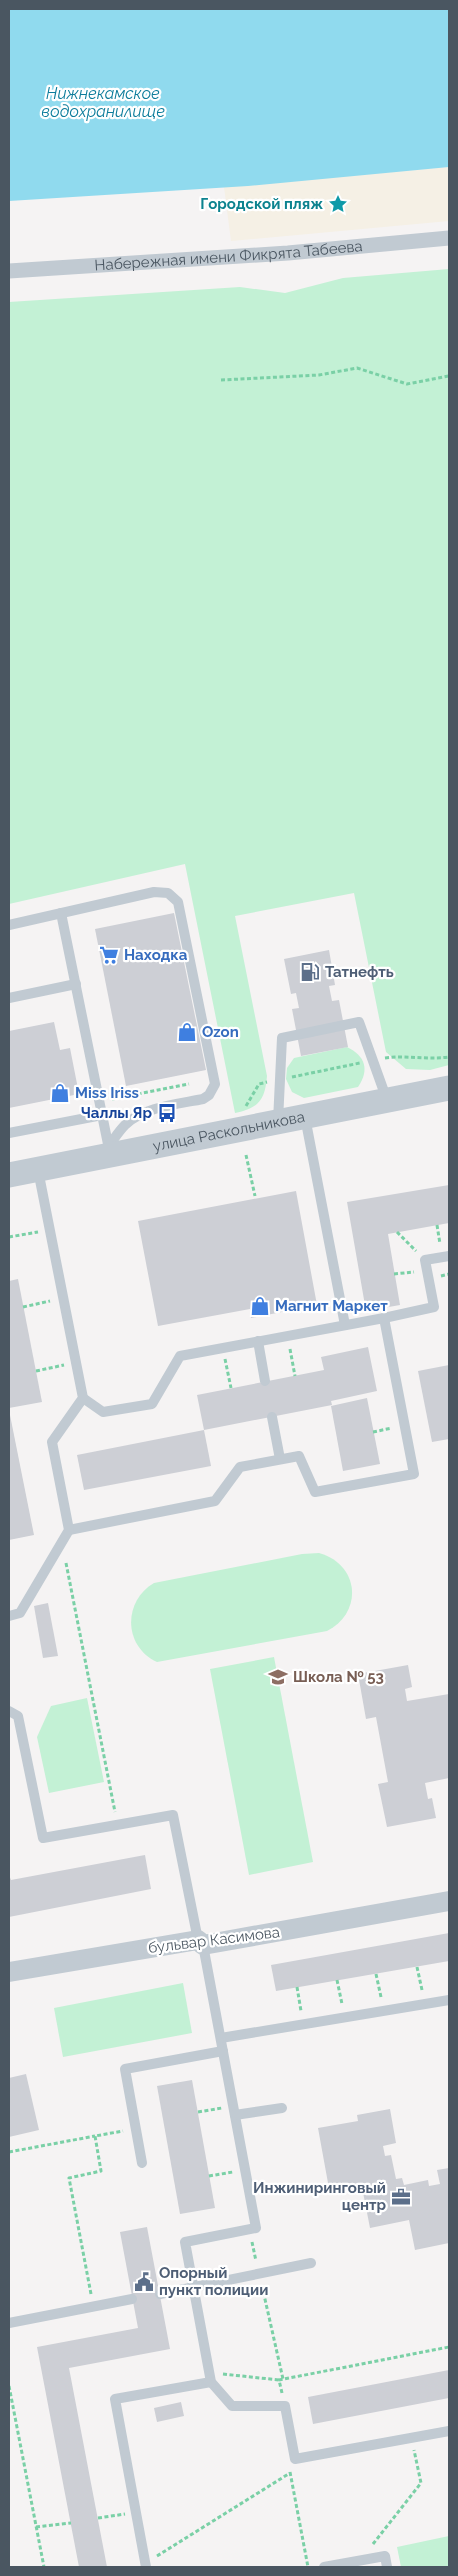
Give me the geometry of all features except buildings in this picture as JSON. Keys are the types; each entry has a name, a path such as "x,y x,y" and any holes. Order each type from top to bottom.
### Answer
{"street":[{"name":"Набережная имени Фикрята Табеева","path":"9,271 278,253 449,238"},
{"name":"улица Раскольникова","path":"9,1175 109,1151 305,1117 449,1088"},
{"name":"бульвар Касимова","path":"9,1972 449,1901"}],"lane":[{"path":"9,925 162,892 168,893 178,902 183,918 215,1084 209,1095 202,1099 134,1117 124,1125 109,1151"},
{"path":"61,913 109,1151"},
{"path":"9,998 76,984"},
{"path":"278,1122 282,1038 359,1022 387,1101"},
{"path":"9,1133 102,1114"},
{"path":"305,1117 345,1325"},
{"path":"38,1169 83,1398 102,1412 152,1404 180,1356 434,1307 426,1265 446,1256"},
{"path":"69,1530 215,1502 240,1467 280,1459 299,1456 316,1492 414,1474 384,1318"},
{"path":"258,1341 265,1382"},
{"path":"9,1616 20,1613 69,1530 52,1442 83,1398"},
{"path":"272,1417 280,1459"},
{"path":"9,1711 18,1716 43,1838 174,1815 221,2038 256,2228 185,2242 211,2377 232,2406 285,2406 295,2459 449,2430"},
{"path":"221,2038 449,2000"},
{"path":"142,2163 125,2069 223,2051"},
{"path":"234,2111 282,2108"},
{"path":"160,2294 311,2263"},
{"path":"9,2323 132,2299"},
{"path":"146,2565 115,2400 211,2377"},
{"path":"324,2567 385,2556 387,2567"}],"path":[{"path":"221,380 319,374 357,368 407,384 449,376"},
{"path":"412,1058 428,1060 449,1057"},
{"path":"246,1155 255,1196"},
{"path":"437,1226 446,1256"},
{"path":"9,1237 50,1231"},
{"path":"394,1274 426,1265 397,1232"},
{"path":"24,1307 64,1299"},
{"path":"287,1336 295,1376"},
{"path":"223,1348 231,1388"},
{"path":"36,1371 76,1362"},
{"path":"62,1542 118,1825"},
{"path":"417,1966 424,2004"},
{"path":"376,1974 384,2011"},
{"path":"337,1980 344,2018"},
{"path":"296,1987 304,2024"},
{"path":"198,2112 234,2111"},
{"path":"9,2152 136,2128"},
{"path":"94,2307 69,2178 101,2171 95,2136"},
{"path":"209,2176 245,2171"},
{"path":"249,2230 285,2406"},
{"path":"211,2377 281,2380 449,2346"},
{"path":"9,2386 44,2567"},
{"path":"360,2561 421,2483 411,2438"},
{"path":"295,2459 290,2473 308,2567"},
{"path":"146,2565 290,2473"},
{"path":"98,2518 136,2512"},
{"path":"36,2527 71,2523"}],"green space":[{"path":"449,269 449,1065 430,1070 406,1069 386,1052 354,893 235,916 267,1076 265,1091 259,1102 250,1108 235,1113 185,864 9,904 9,302 240,287 285,293 343,278"},
{"path":"347,1047 362,1059 364,1064 364,1074 358,1087 304,1098 292,1092 286,1079 287,1068 294,1058"},
{"path":"319,1553 332,1559 342,1567 349,1578 352,1589 351,1601 347,1612 339,1623 327,1631 157,1662 146,1655 133,1635 132,1612 144,1591 154,1583 302,1554"},
{"path":"274,1657 313,1862 249,1875 210,1669"},
{"path":"87,1698 104,1782 49,1793 37,1737 51,1706"},
{"path":"183,1983 192,2033 63,2057 54,2008"},
{"path":"449,2536 449,2567 401,2567 397,2547"}],"sand":[{"name":"Городской пляж","path":"449,167 449,221 231,241 224,187"}],"water":[{"name":"Нижнекамское водохранилище","path":"9,9 449,9 449,167 248,186 9,201"}],"place":[{"name":"Городской пляж","path":"338,204"},
{"name":"Находка","path":"109,955"},
{"name":"Татнефть","path":"310,972"},
{"name":"Ozon","path":"187,1032"},
{"name":"Miss Iriss","path":"60,1093"},
{"name":"Чаллы Яр","path":"167,1113"},
{"name":"Магнит Маркет","path":"260,1306"},
{"name":"Школа № 53","path":"278,1677"},
{"name":"Инжиниринговый центр","path":"401,2197"},
{"name":"Опорный пункт полиции","path":"144,2282"}]}
